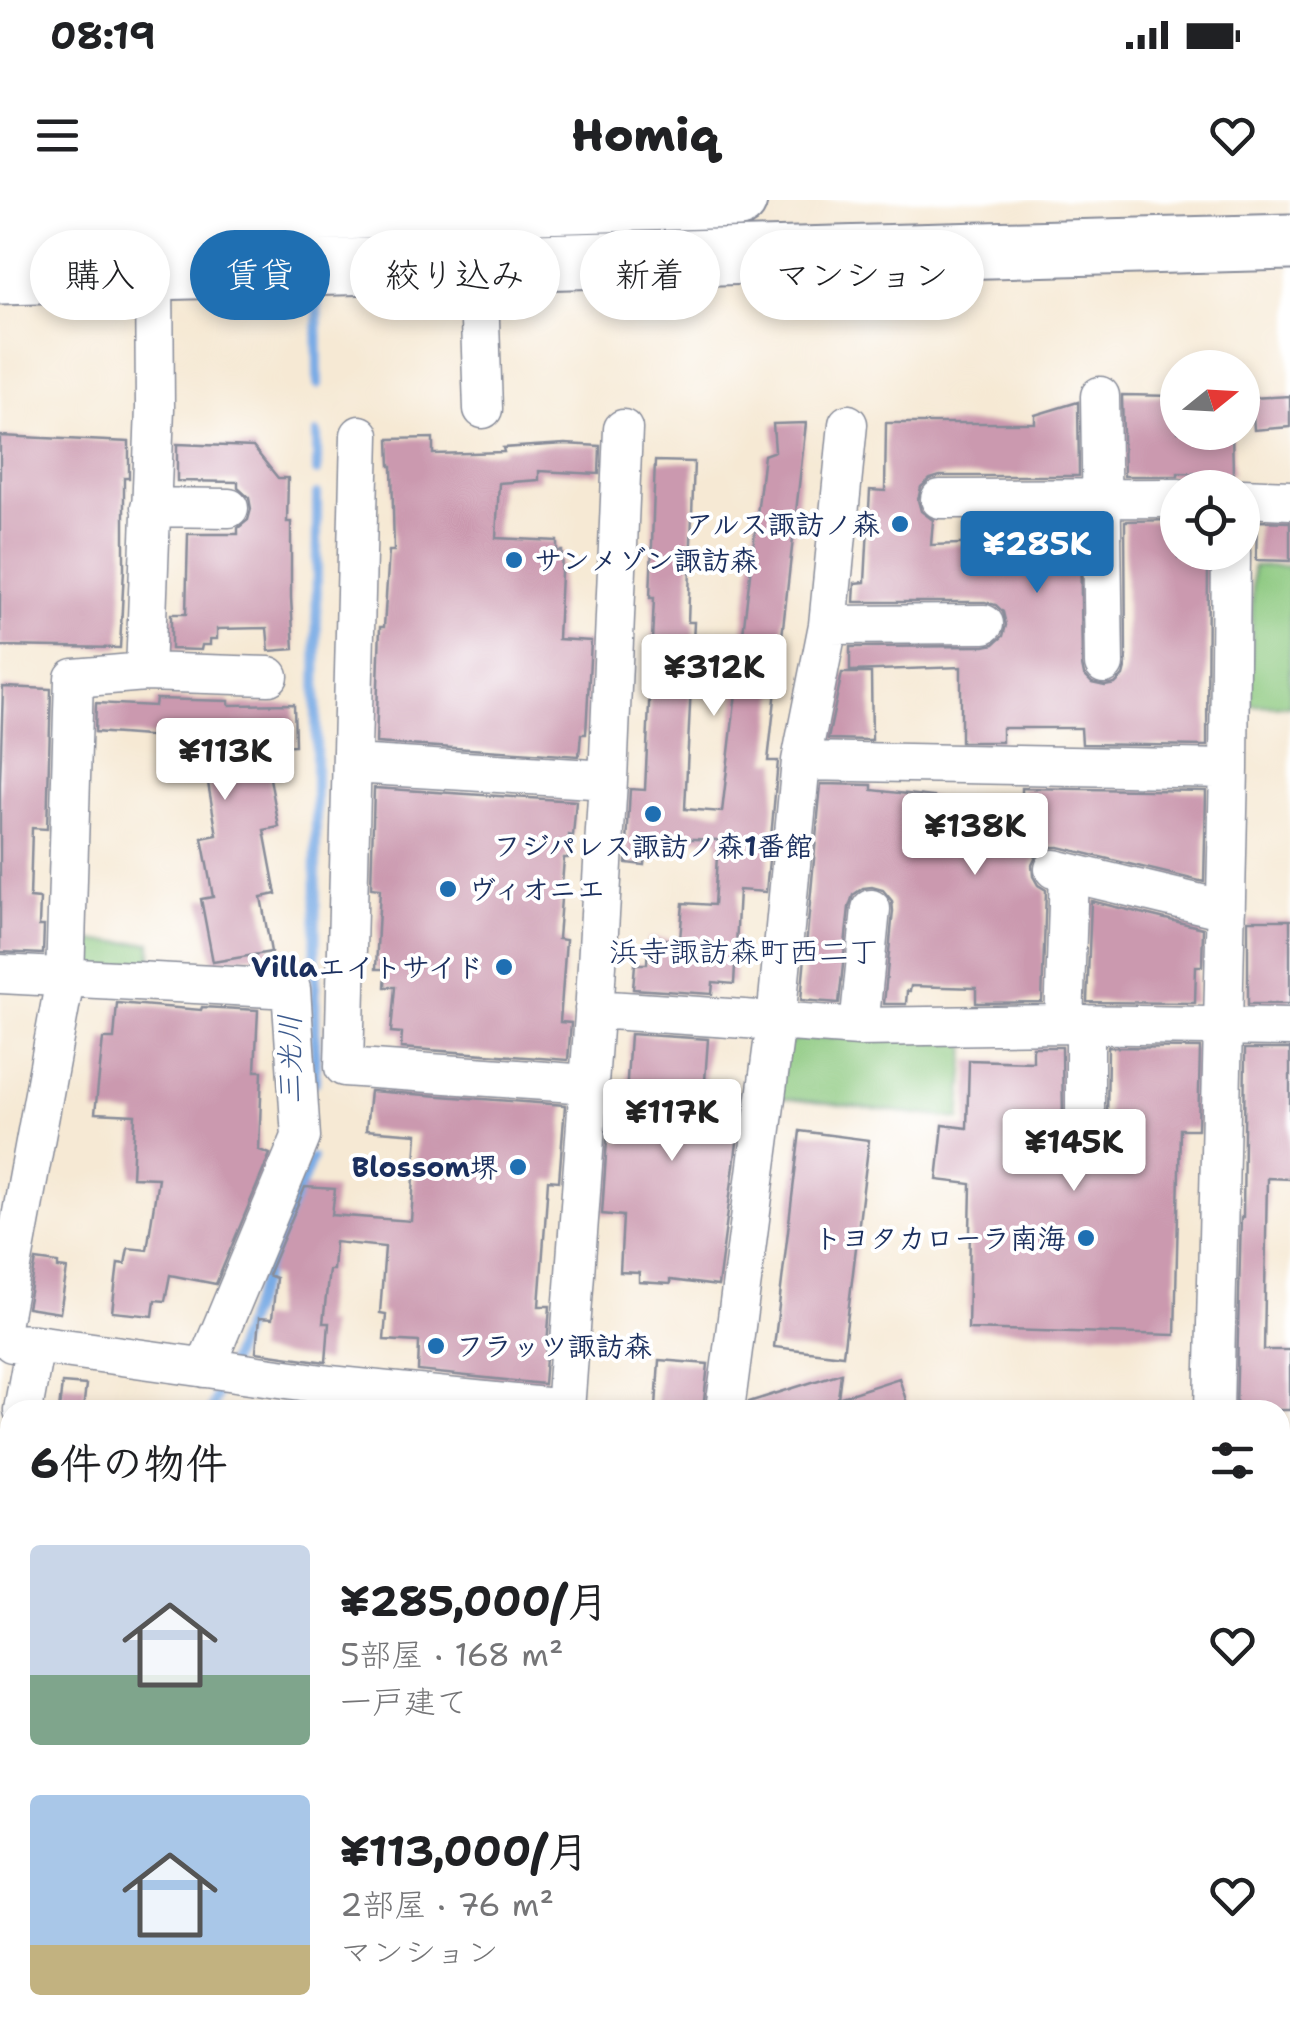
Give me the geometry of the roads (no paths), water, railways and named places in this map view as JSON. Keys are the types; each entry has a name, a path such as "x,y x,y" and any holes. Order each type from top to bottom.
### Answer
{"main road":[{"path":"0,222 739,200"},
{"path":"560,262 1290,242"},
{"path":"170,272 350,267"},
{"path":"0,276 30,275"}],"street":[{"path":"145,672 154,320"},
{"path":"480,320 483,408"},
{"path":"1100,396 1104,664"},
{"path":"725,1400 776,1021 801,761 828,625 848,424"},
{"path":"566,1400 608,780 623,429"},
{"path":"360,435 344,1067 589,1084"},
{"path":"940,499 1160,498"},
{"path":"1260,499 1290,500"},
{"path":"150,507 229,508"},
{"path":"1214,1400 1231,570"},
{"path":"828,625 984,624"},
{"path":"21,1400 12,1340 64,978 74,678 248,664"},
{"path":"801,761 1229,769"},
{"path":"353,764 608,780"},
{"path":"1086,1123 1061,871 1226,910"},
{"path":"859,1028 871,910"},
{"path":"0,974 290,989 300,1137 207,1368"},
{"path":"594,1009 859,1028 1074,1024 1290,1028"},
{"path":"12,1340 330,1386 467,1400"}],"waterway":[{"name":"三光川","path":"317,320 318,384"},
{"name":"三光川","path":"317,434 317,471"},
{"name":"三光川","path":"315,1082 317,495"},
{"name":"三光川","path":"229,1365 312,1158"},
{"name":"三光川","path":"215,1400 221,1383"}],"place":[{"name":"アルス諏訪ノ森","path":"900,524"},
{"name":"サンメゾン諏訪森","path":"514,560"},
{"name":"フジパレス諏訪ノ森1番館","path":"653,814"},
{"name":"ヴィオニエ","path":"448,889"},
{"name":"Villaエイトサイド","path":"504,967"},
{"name":"Blossom堺","path":"518,1167"},
{"name":"トヨタカローラ南海","path":"1086,1238"},
{"name":"フラッツ諏訪森","path":"436,1346"}],"district":[{"name":"浜寺諏訪森町西二丁","path":"744,952"}]}
